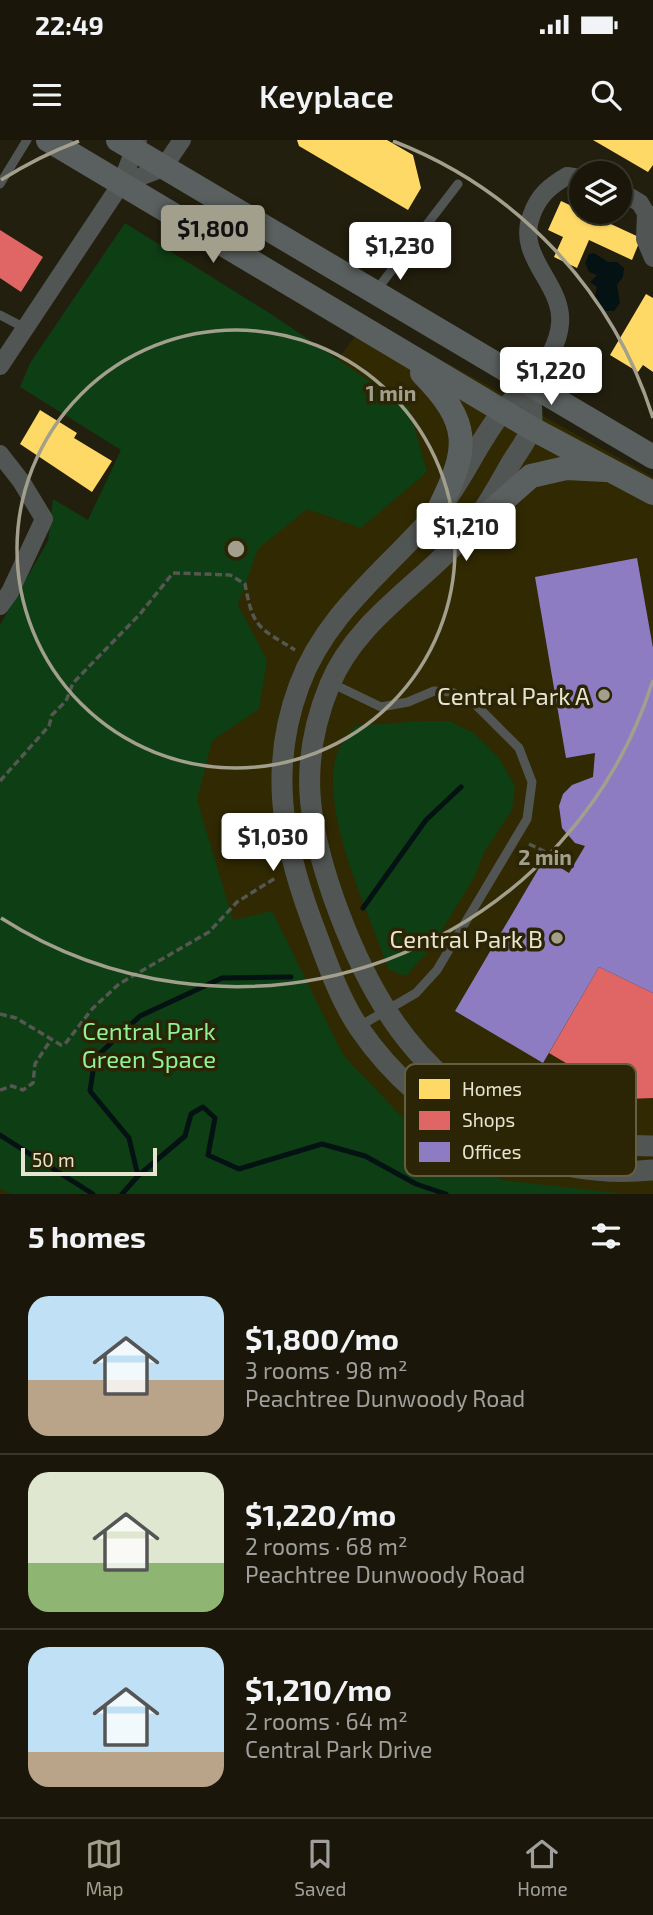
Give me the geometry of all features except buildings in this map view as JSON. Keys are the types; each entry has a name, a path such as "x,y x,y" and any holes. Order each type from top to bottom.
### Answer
{"main road":[{"path":"48,140 531,428 653,493"},
{"path":"130,143 163,168 653,457"},
{"path":"402,352 442,394 461,432 459,464 439,509"},
{"path":"467,531 531,476 566,468 613,471"}],"street":[{"path":"121,184 163,168 182,140"},
{"path":"0,366 23,327 121,184 130,143"},
{"path":"405,1080 358,1027 339,991 288,852 281,778 286,732 299,686 316,649 338,615 439,509 465,474 502,411 530,386 556,344 560,323 559,309 526,240 528,222 536,204 548,187 569,176"},
{"path":"632,196 650,218 645,239 653,258"},
{"path":"427,1064 413,1050 385,1011 360,966 342,922 317,849 309,806 309,761 316,721 344,656 381,613 467,531 488,504 531,428 530,386"},
{"path":"0,454 21,481 44,519 10,592 0,606"}],"lane":[{"path":"0,184 27,140"},
{"path":"374,293 458,184"},
{"path":"0,315 23,327"},
{"path":"331,682 381,707 408,702 434,691 452,692 472,701 519,748 532,782 527,818 437,971 416,993 358,1027"}],"path":[{"path":"0,781 49,726 52,715 66,701 73,683 140,614 173,573 230,575 238,579 245,584 249,609 257,626 295,650"},
{"path":"528,844 573,865"},
{"path":"0,1014 38,1029 50,1041 65,1044 92,1009 119,984 209,932 237,902 277,877"},
{"path":"0,1090 12,1086 23,1090 33,1083 35,1064 50,1041"}],"shaded area":[{"path":"594,253 608,262 617,262 624,268 623,277 617,285 620,303 614,311 604,311 594,300 597,287 590,282 597,275 589,272 585,263 589,254"},
{"path":"368,319 653,477 653,1194 0,1194 0,812"}],"green space":[{"name":"Central Park Green Space","path":"125,223 271,314 409,408 427,472 361,528 307,509 258,549 238,605 267,660 259,709 212,741 197,800 233,920 272,911 343,1055 405,1120 405,1176 495,1176 502,1180 628,1194 11,1194 0,1188 0,625 48,541 53,499 88,520 121,450 20,387 30,363"},
{"path":"449,721 474,733 499,758 515,786 512,810 483,854 475,876 431,948 406,976 389,970 359,892 340,832 334,803 333,776 338,750 355,726"}],"waterway":[{"path":"363,908 426,820 461,787"},
{"path":"122,1194 138,1176 129,1138 90,1091 95,1058 140,1016 222,978 291,977"},
{"path":"138,1176 185,1136 191,1114 203,1107 215,1118 208,1155 239,1169 322,1144 365,1156 416,1184 446,1194"},
{"path":"0,1135 93,1194"}],"place":[{"name":"Central Park A","path":"604,695"},
{"name":"Central Park B","path":"557,938"}]}
